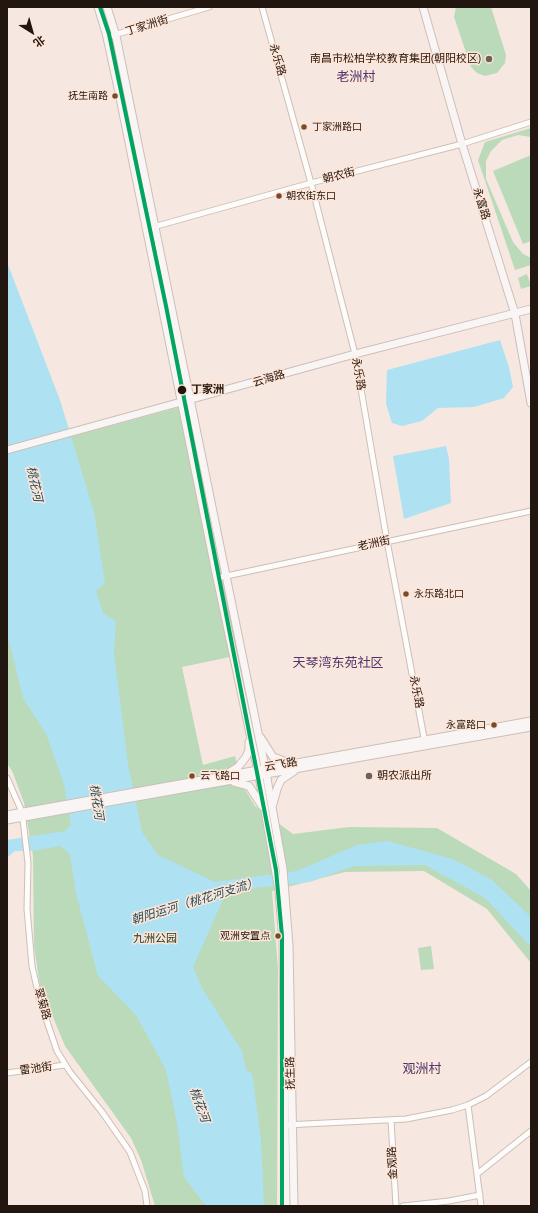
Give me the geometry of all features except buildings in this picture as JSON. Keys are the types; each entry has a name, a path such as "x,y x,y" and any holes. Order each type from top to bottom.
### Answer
{"main road":[{"path":"98,7 107,37 217,578 262,772"},
{"path":"107,7 116,36 189,401 226,575 253,730 246,757 228,778 249,786 265,812"},
{"name":"永富路","path":"423,7 462,144 514,314 530,388 531,403"},
{"name":"云海路","path":"7,450 182,403 354,354 531,309"},
{"name":"云飞路","path":"7,820 22,815 138,797 262,772 297,769 531,721"},
{"name":"云飞路","path":"262,772 292,762 531,727"},
{"path":"253,730 273,757 281,761 292,762"},
{"path":"273,810 276,788 281,780 297,769"},
{"name":"抚生路","path":"262,772 273,810 283,869 282,892 289,946 286,1206"},
{"name":"抚生路","path":"262,772 265,812 274,868 282,892"},
{"name":"云飞路","path":"62,808 141,790 228,778"},
{"name":"云飞路","path":"7,815 22,815"},
{"name":"抚生路","path":"288,1124 294,1206"}],"street":[{"name":"丁家洲街","path":"107,37 116,36 209,7"},
{"name":"永乐路","path":"262,7 311,183 354,354 425,743"},
{"name":"朝农街","path":"146,229 311,183 462,144 531,122"},
{"name":"老洲街","path":"217,578 531,511"},
{"name":"翠菊路","path":"7,778 22,815 28,863 27,909 32,966 47,1022 57,1051 65,1064 130,1152 145,1191 147,1206"},
{"path":"288,1124 391,1120 429,1116 468,1105 486,1096 531,1062"},
{"name":"雷池街","path":"7,1073 65,1064"},
{"path":"468,1105 482,1206"},
{"name":"金观路","path":"391,1120 396,1206"},
{"path":"477,1174 531,1131"},
{"path":"403,1206 449,1201 480,1195"}],"green space":[{"path":"456,7 491,7 506,55 505,63 497,73 485,76 477,73 471,67 454,17"},
{"path":"531,128 531,137 518,135 502,140 491,151 486,161 486,179 513,242 523,254 531,258 531,265 515,270 478,160 485,142"},
{"path":"531,155 531,241 523,244 493,171"},
{"path":"527,274 531,286 521,289 518,278"},
{"name":"九洲公园","path":"180,407 230,657 182,667 203,765 235,756 243,786 255,806 293,834 349,827 437,828 516,874 531,891 531,963 487,909 424,871 345,872 272,891 278,969 277,1206 155,1206 141,1160 131,1138 65,1046 40,986 34,946 33,856 24,803 13,773 7,763 7,454"},
{"path":"431,946 434,969 421,970 418,948"}],"water":[{"path":"7,262 60,400 94,512 105,583 96,591 103,613 116,621 114,654 128,764 142,832 158,855 215,882 297,871 357,845 387,841 453,859 492,880 531,917 531,947 485,898 425,865 354,866 310,882 254,888 225,895 193,967 202,988 242,1051 246,1070 252,1073 261,1140 264,1206 206,1206 184,1177 177,1123 166,1070 136,1015 98,976 76,893 70,854 60,846 32,851 15,851 7,858 7,840 65,831 71,825 64,784 46,734 23,698 7,632"},
{"path":"500,340 509,367 513,387 504,398 474,407 438,408 422,421 402,426 392,423 386,404 387,370"},
{"path":"446,446 449,459 451,503 404,519 393,456"}],"transit line":[{"path":"100,7 109,34 166,306 276,870 282,936 282,1206"}],"place":[{"name":"南昌市松柏学校教育集团(朝阳校区)","path":"489,59"},
{"name":"抚生南路","path":"115,96"},
{"name":"丁家洲路口","path":"304,127"},
{"name":"朝农街东口","path":"279,196"},
{"name":"丁家洲","path":"182,390"},
{"name":"永乐路北口","path":"406,594"},
{"name":"永富路口","path":"494,725"},
{"name":"云飞路口","path":"192,776"},
{"name":"朝农派出所","path":"369,776"},
{"name":"观洲安置点","path":"278,936"}],"district":[{"name":"老洲村","path":"356,78"},
{"name":"天琴湾东苑社区","path":"338,664"},
{"name":"观洲村","path":"422,1070"}],"water label":[{"name":"桃花河","path":"34,484"},
{"name":"桃花河","path":"96,802"},
{"name":"朝阳运河（桃花河支流）","path":"195,902"},
{"name":"桃花河","path":"199,1105"}]}
